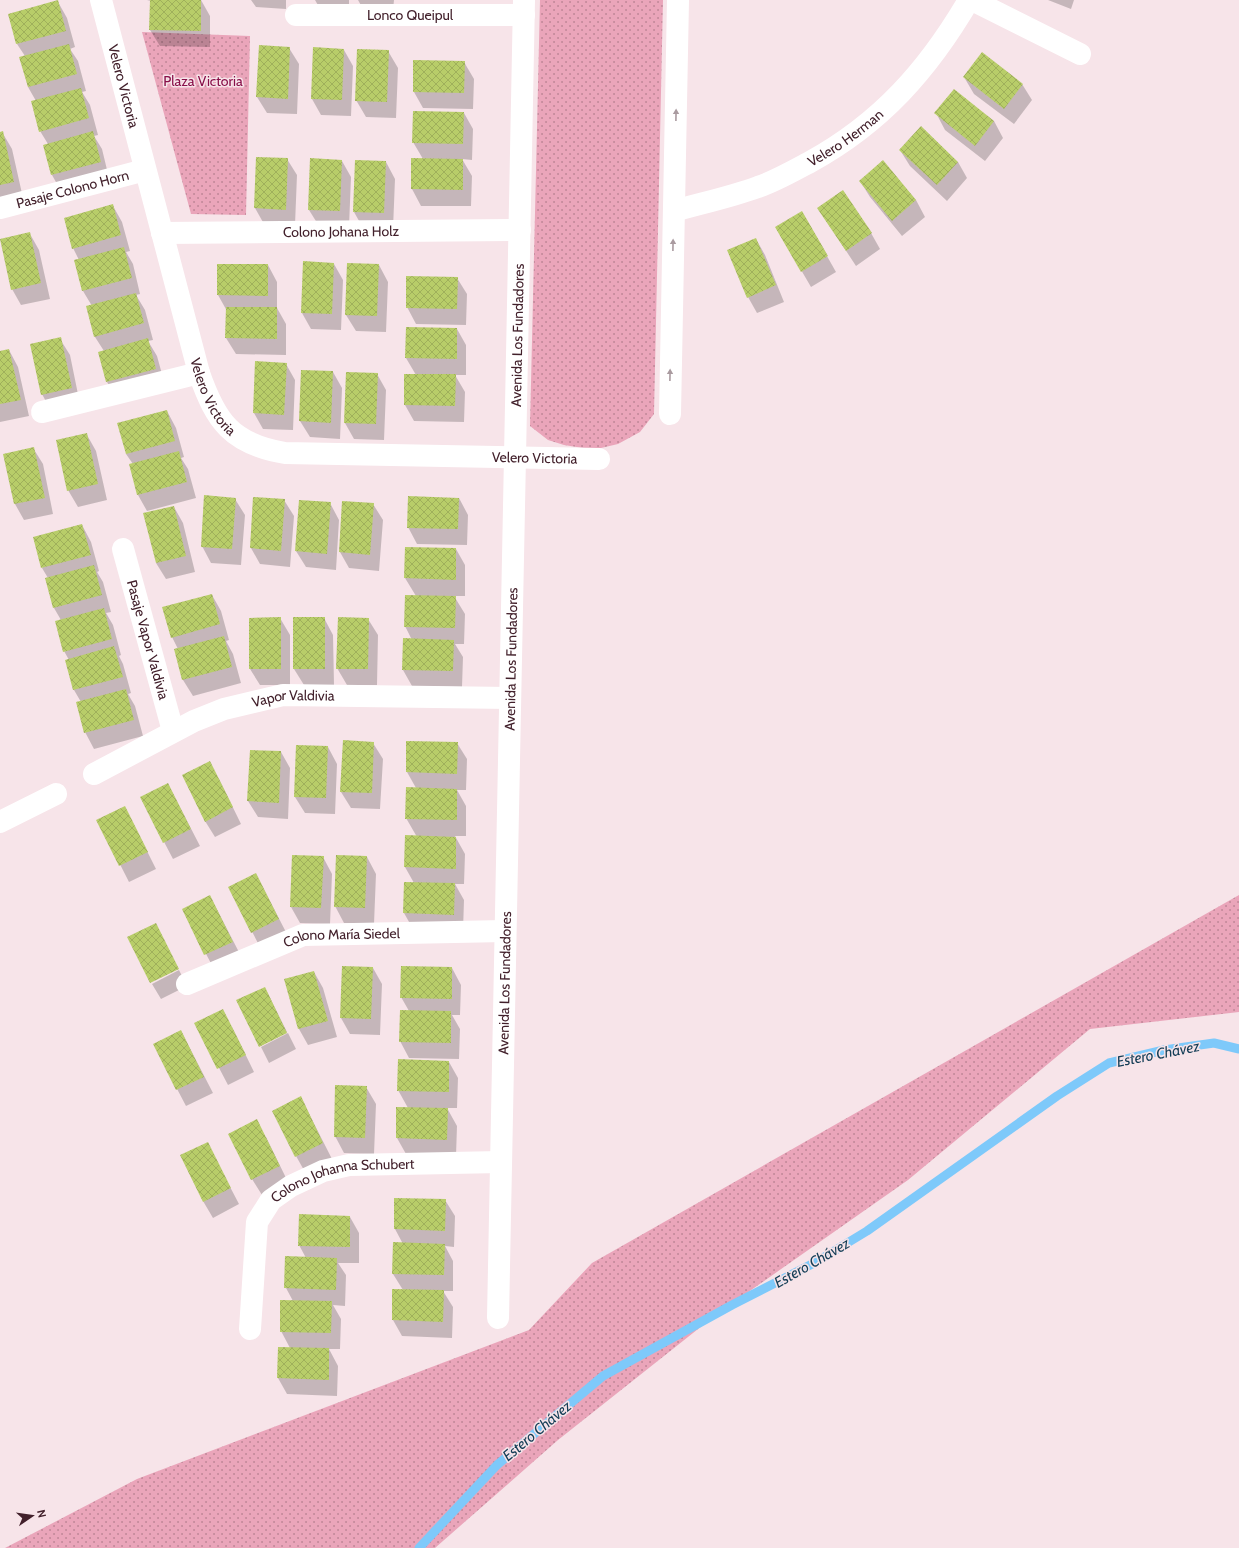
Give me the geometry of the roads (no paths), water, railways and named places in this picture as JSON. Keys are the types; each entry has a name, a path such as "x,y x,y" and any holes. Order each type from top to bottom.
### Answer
{"street":[{"name":"Velero Victoria","path":"101,0 199,373 208,399 222,422 235,434 270,450 285,452 599,459"},
{"path":"670,414 678,0"},
{"name":"Velero Herman","path":"674,211 759,187 789,174 840,145 865,127 895,101 922,70 944,41 969,0"},
{"path":"972,0 1080,54"},
{"name":"Lonco Queipul","path":"296,15 524,7"},
{"name":"Avenida Los Fundadores","path":"498,1318 524,7"},
{"name":"Pasaje Colono Horn","path":"0,208 145,170"},
{"name":"Colono Johana Holz","path":"162,233 520,230"},
{"path":"42,412 199,373"},
{"name":"Pasaje Vapor Valdivia","path":"123,549 173,731"},
{"name":"Vapor Valdivia","path":"94,774 173,731 224,709 282,695 303,694 510,698"},
{"path":"0,822 56,794"},
{"name":"Colono María Siedel","path":"187,984 303,935 505,931"},
{"name":"Colono Johanna Schubert","path":"250,1329 258,1222 271,1200 291,1186 323,1171 349,1164 501,1162"}],"waterway":[{"name":"Estero Chávez","path":"419,1548 497,1465 603,1376 732,1305 816,1262 867,1231 1057,1096 1109,1063 1164,1050 1214,1043 1239,1049"}],"park label":[{"name":"Plaza Victoria","path":"203,81"}]}
